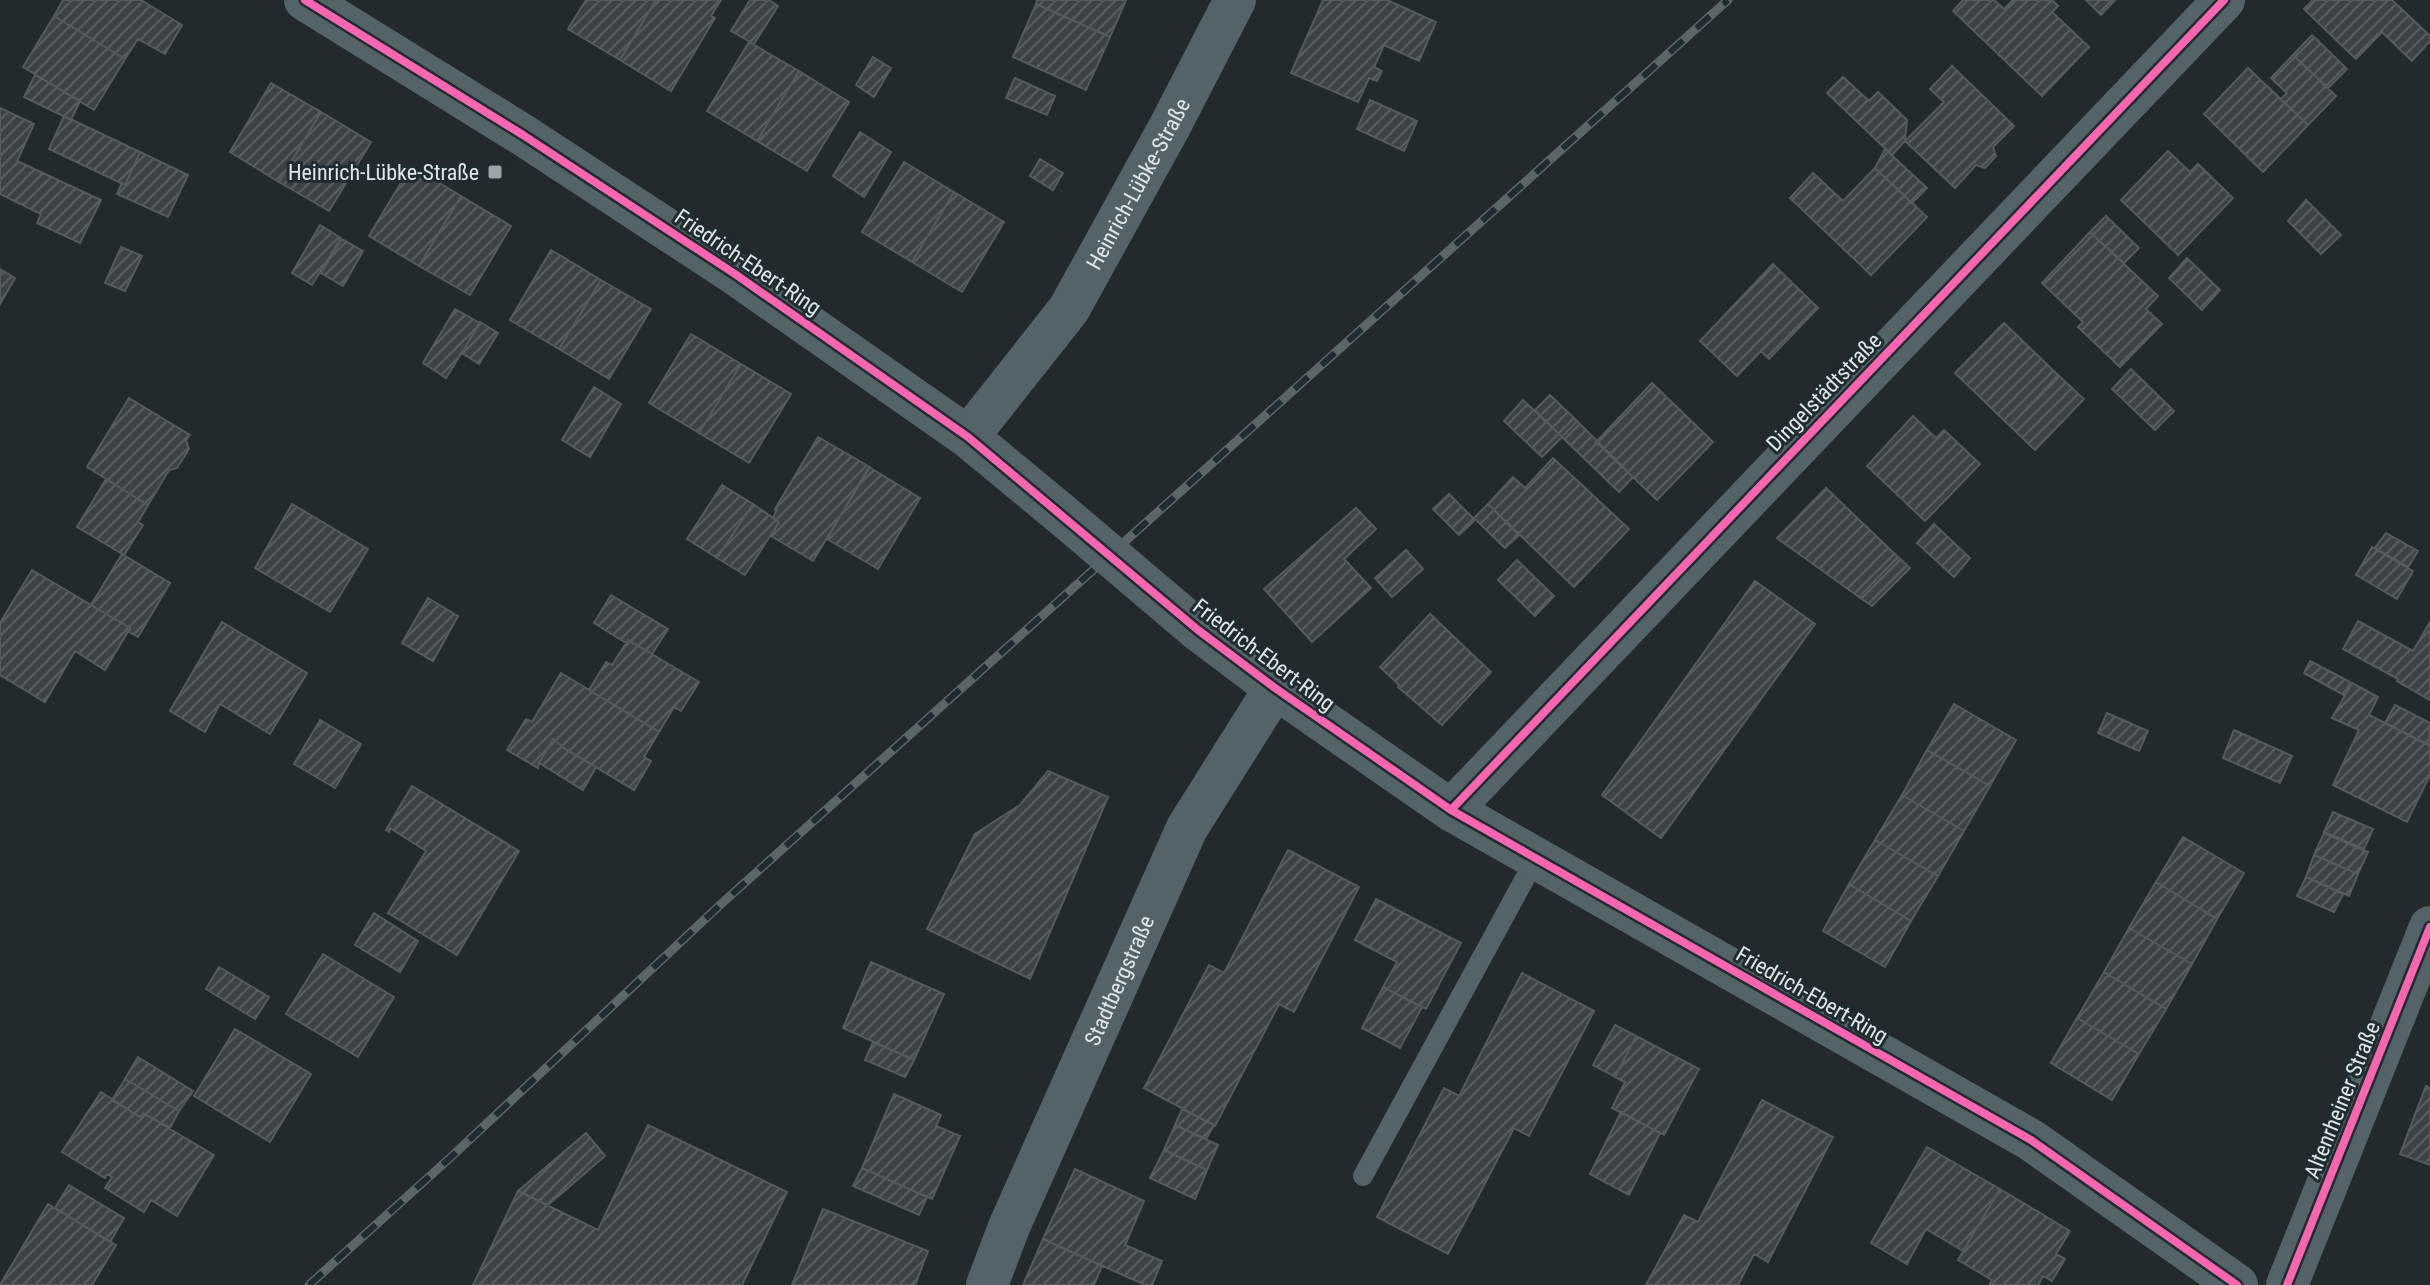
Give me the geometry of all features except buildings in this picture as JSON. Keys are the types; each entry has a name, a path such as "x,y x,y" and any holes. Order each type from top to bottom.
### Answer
{"street":[{"name":"Friedrich-Ebert-Ring","path":"305,0 523,135 722,265 968,437 1198,630 1275,688 1451,810 2031,1140 2237,1285"},
{"name":"Heinrich-Lübke-Straße","path":"968,437 1069,309 1235,0"},
{"name":"Dingelstädtstraße","path":"1451,810 2224,0"},
{"name":"Stadtbergstraße","path":"987,1285 1009,1227 1187,828 1275,688"},
{"name":"Altenrheiner Straße","path":"2287,1285 2430,927"}],"lane":[{"path":"1363,1176 1536,858"}],"railway":[{"path":"309,1285 451,1157 720,905 1728,0"}],"cycle path":[{"path":"305,0 523,135 735,274 968,437 1198,630 1275,688 1451,810 2031,1140 2237,1285"},
{"path":"1451,810 2224,0"},
{"path":"2287,1285 2430,927"}],"place":[{"name":"Heinrich-Lübke-Straße","path":"495,172"}]}
